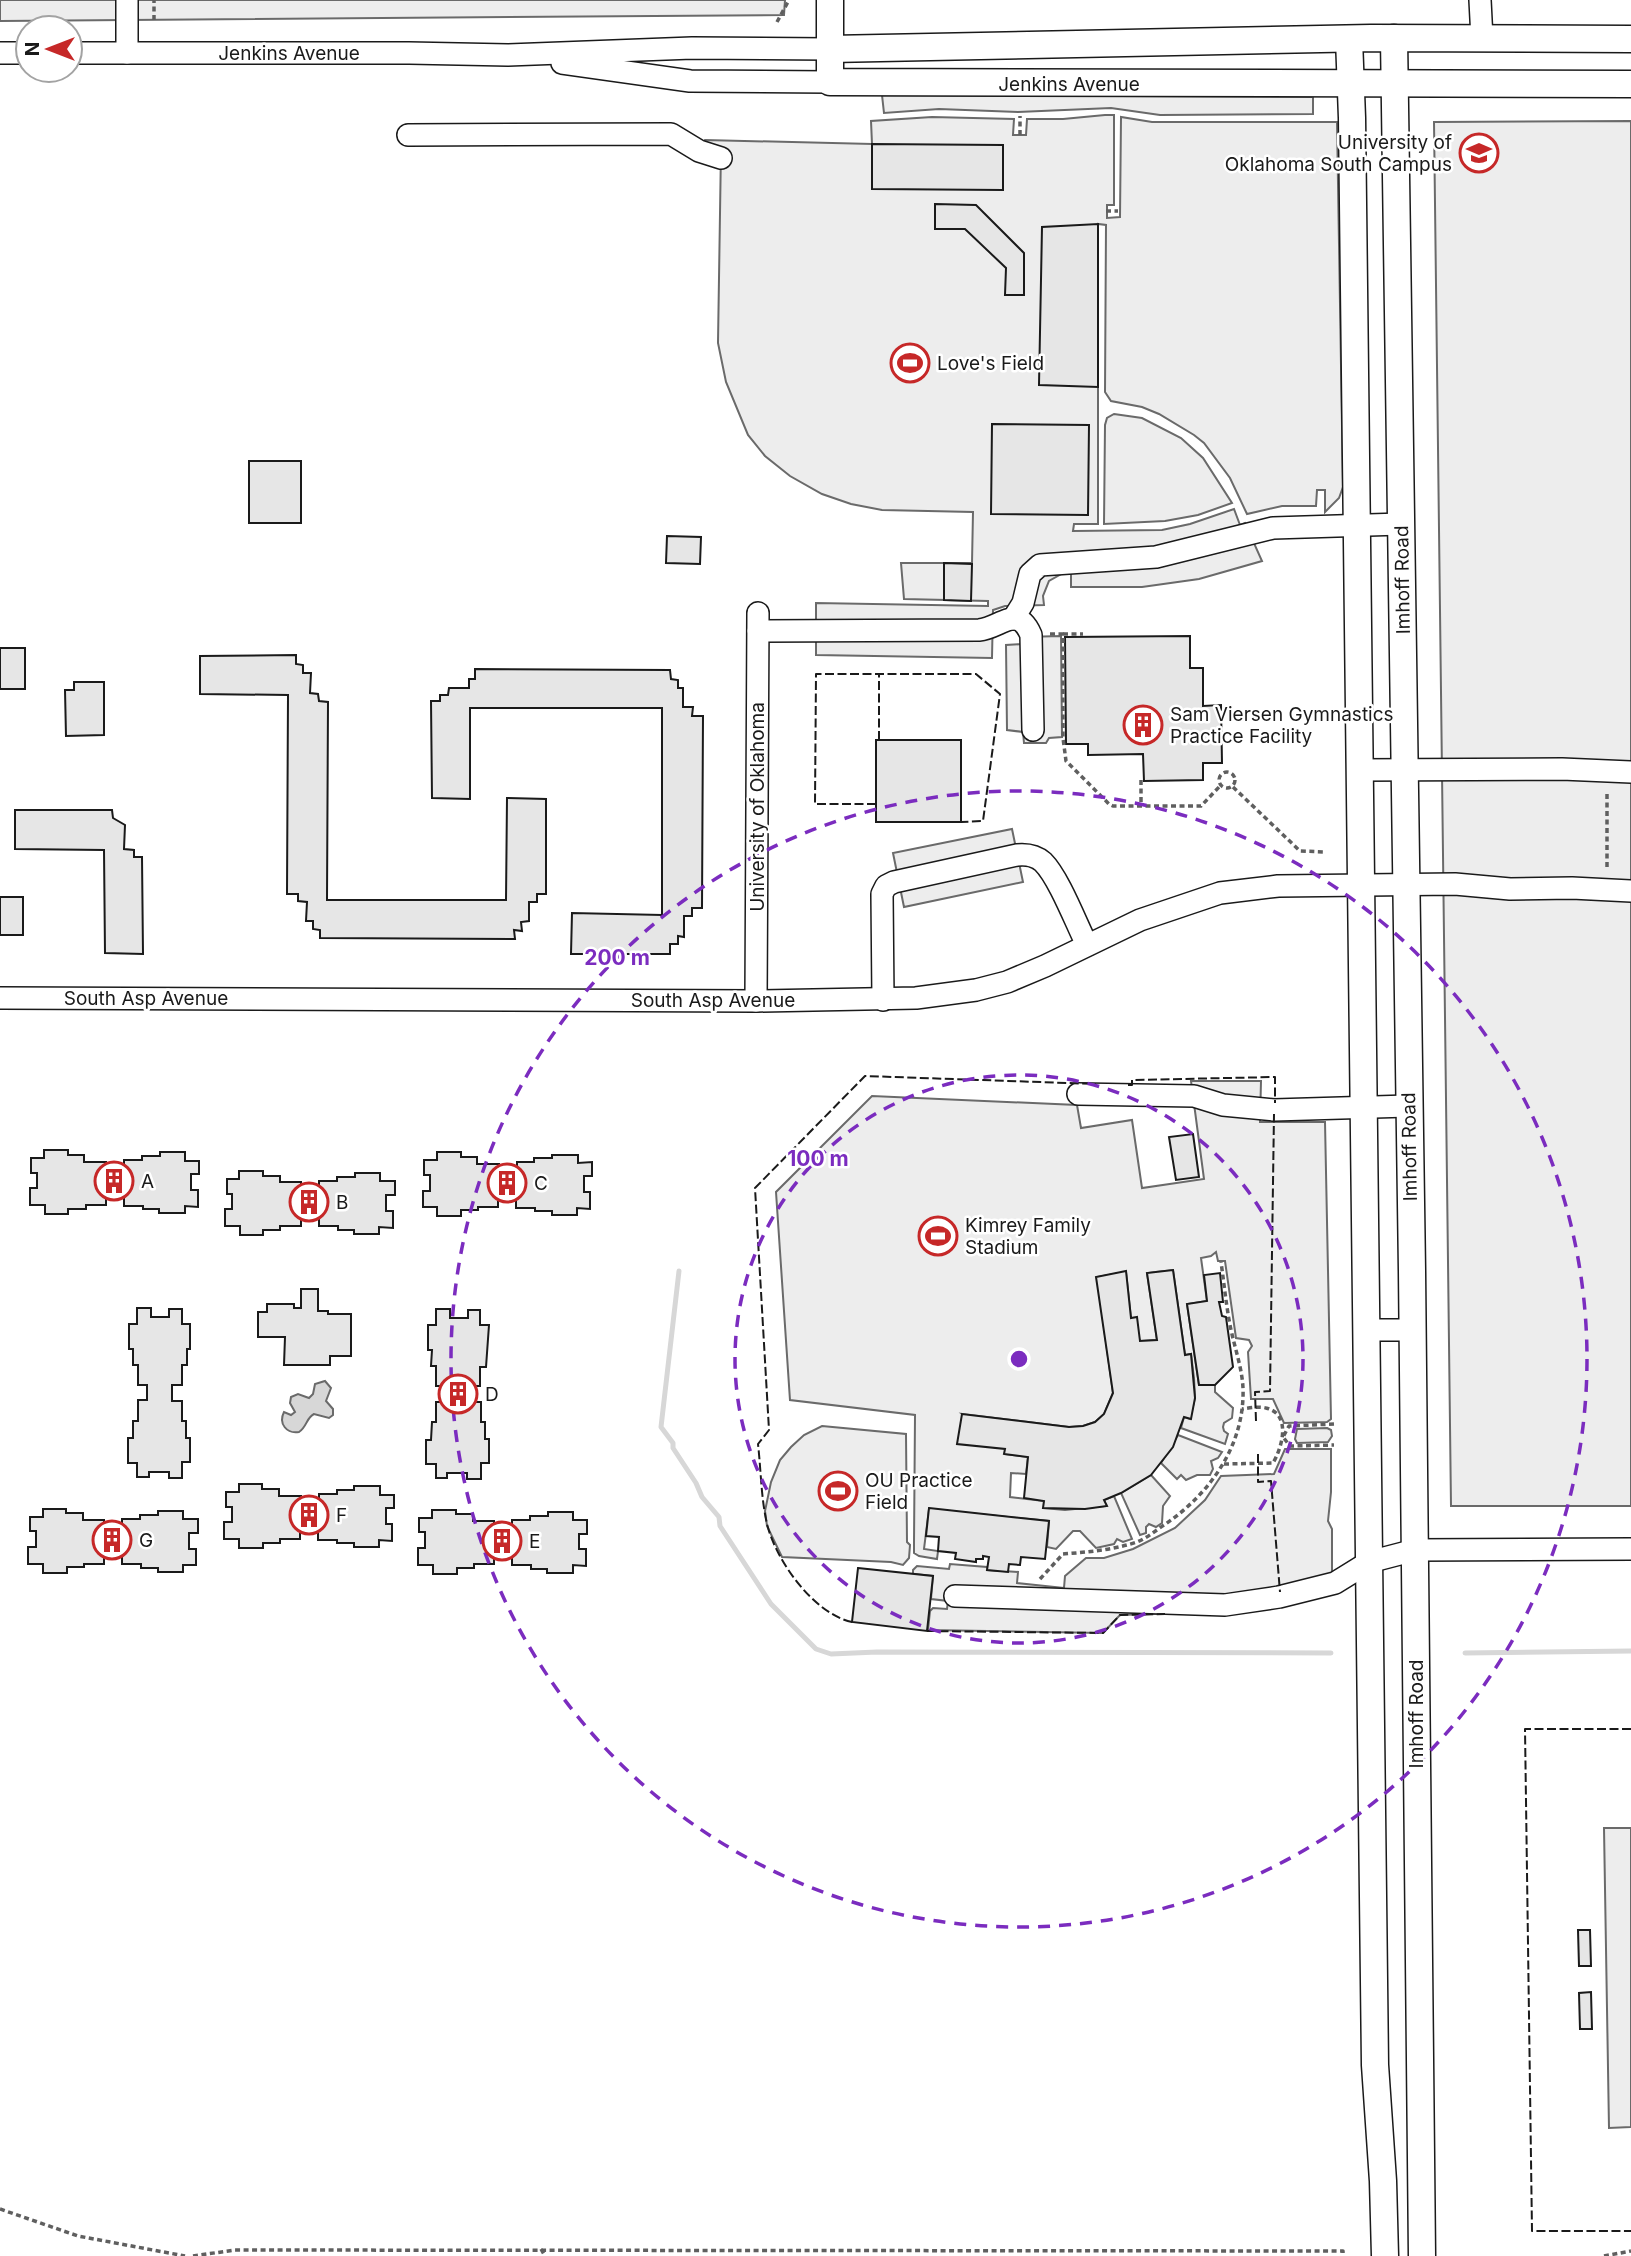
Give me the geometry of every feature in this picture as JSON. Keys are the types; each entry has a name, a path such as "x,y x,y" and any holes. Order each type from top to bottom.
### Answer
{"main road":[{"path":"830,0 830,82"},
{"name":"Jenkins Avenue","path":"830,49 1394,38 1631,39"},
{"name":"Imhoff Road","path":"1394,38 1422,2256"},
{"path":"1349,39 1375,2066 1384,2181 1385,2256"},
{"name":"Jenkins Avenue","path":"830,82 1631,84"}],"street":[{"path":"127,0 127,54"},
{"path":"1480,0 1482,39"},
{"name":"Jenkins Avenue","path":"84,53 508,55 692,48 830,49"},
{"name":"Jenkins Avenue","path":"508,55 690,81 830,82"},
{"path":"408,135 671,134 699,151 721,158"},
{"path":"1033,730 1031,635 1025,624 1013,619 1023,603 1030,574 1040,565 1156,557 1273,528 1401,524"},
{"name":"University of Oklahoma","path":"756,1001 758,622 979,630 1013,619"},
{"path":"1360,770 1562,769 1631,772"},
{"path":"883,1000 882,894 886,886 894,882 1017,855 1034,856 1053,876 1087,945"},
{"name":"South Asp Avenue","path":"0,998 883,1000 950,994 1007,982 1045,967 1140,920 1220,893 1278,886 1455,884 1510,889 1631,891"},
{"path":"1078,1094 1194,1096 1223,1105 1275,1110 1408,1106"},
{"path":"1366,1330 1412,1330"},
{"path":"955,1596 1225,1605 1279,1597 1335,1583 1369,1562 1415,1550 1631,1549"}],"path":[{"path":"154,0 154,20"},
{"path":"777,22 789,0"},
{"path":"1020,116 1020,135"},
{"path":"1107,211 1118,211"},
{"path":"1063,634 1063,737 1066,761 1109,804 1201,806 1221,785 1221,775 1228,772 1235,776 1233,787"},
{"path":"1031,635 1083,634"},
{"path":"1142,780 1142,806"},
{"path":"1221,785 1225,789 1233,787"},
{"path":"1233,787 1300,850 1325,852"},
{"path":"1607,794 1607,867"},
{"path":"1021,1598 1063,1554 1097,1552 1136,1542 1148,1536 1181,1514 1208,1487 1224,1464 1232,1450 1242,1409 1243,1386 1221,1262"},
{"path":"1242,1409 1265,1407 1276,1413 1282,1425 1283,1437 1290,1446 1334,1445"},
{"path":"1224,1464 1273,1463 1289,1426 1334,1424"},
{"path":"0,2209 78,2236 185,2256"},
{"path":"541,2249 545,2256"},
{"path":"563,2256 567,2249"},
{"path":"193,2256 235,2250 567,2249 1343,2251 1343,2256"},
{"path":"1604,2256 1631,2251"}],"shaded area":[{"path":"0,0 785,0 784,15 84,20 84,14 14,14 14,21 0,21"},
{"path":"882,95 1313,97 1313,114 1160,115 1111,108 1018,112 939,109 884,113"},
{"path":"1114,115 1114,205 1107,205 1107,218 1120,217 1121,117 1152,122 1337,122 1343,487 1339,498 1325,512 1325,490 1317,490 1316,506 1282,506 1247,514 1230,478 1204,443 1159,414 1142,407 1111,401 1105,392 1106,225 1098,224 1098,524 1074,524 1073,531 1162,530 1234,509 1240,525 1245,523 1262,561 1199,579 1142,587 1071,587 1071,573 1065,572 1049,581 1043,596 1044,605 1005,606 993,610 992,658 816,655 816,603 988,606 988,601 904,599 901,563 972,563 973,512 882,510 851,504 822,494 790,476 765,456 748,435 726,382 718,343 721,149 704,142 705,140 872,144 871,121 932,117 1014,119 1013,135 1026,135 1027,119"},
{"path":"1631,121 1631,1506 1451,1506 1434,122"},
{"path":"1114,414 1142,418 1181,438 1203,458 1232,503 1198,515 1165,521 1104,524 1105,425 1107,418"},
{"path":"1061,636 1062,737 1049,738 1046,743 1024,743 1023,732 1007,730 1006,645 1022,644 1024,637"},
{"path":"1012,829 1023,882 904,907 893,853"},
{"path":"1191,1081 1261,1081 1260,1122 1325,1122 1331,1419 1327,1422 1284,1423 1273,1399 1251,1399 1248,1352 1252,1346 1249,1340 1236,1338 1225,1261 1218,1261 1216,1252 1201,1258 1207,1301 1187,1304 1199,1385 1215,1385 1215,1392 1233,1408 1232,1418 1224,1423 1224,1431 1228,1434 1225,1444 1181,1428 1184,1417 1190,1419 1195,1398 1194,1378 1191,1354 1185,1355 1173,1270 1147,1273 1157,1340 1140,1341 1131,1318 1126,1272 1097,1277 1113,1393 1104,1414 1095,1422 1069,1427 962,1414 1005,1449 1005,1454 1028,1457 1026,1474 1011,1473 1010,1497 1044,1501 1044,1508 1065,1510 1106,1506 1104,1500 1114,1496 1132,1539 1123,1542 1117,1539 1114,1544 1096,1548 1080,1531 1073,1531 1056,1549 1047,1547 1049,1521 929,1509 924,1549 938,1551 937,1559 919,1556 914,1553 915,1415 790,1400 776,1192 872,1096 1077,1105 1081,1128 1132,1120 1142,1188 1204,1179"},
{"path":"325,1381 331,1388 326,1401 333,1409 333,1415 329,1418 314,1414 299,1432 287,1430 282,1416 284,1412 291,1415 295,1412 290,1403 291,1397 298,1394 309,1398 313,1394 315,1384"},
{"name":"OU Practice Field","path":"822,1426 906,1434 907,1542 910,1545 909,1558 903,1565 891,1562 782,1557 767,1526 765,1511 771,1482 780,1460 791,1447 804,1435"},
{"path":"1297,1429 1331,1430 1332,1436 1328,1442 1297,1443 1295,1439"},
{"path":"1178,1435 1222,1452 1218,1458 1211,1461 1213,1469 1210,1475 1197,1475 1186,1480 1181,1475 1177,1479 1161,1463"},
{"path":"1285,1449 1331,1449 1328,1521 1332,1529 1332,1576 1181,1613 1120,1615 1103,1633 928,1630 930,1611 933,1608 947,1609 948,1601 931,1599 933,1576 913,1574 917,1566 949,1569 950,1564 987,1567 988,1570 1018,1572 1017,1583 1064,1588 1065,1576 1086,1558 1104,1558 1133,1549 1175,1528 1205,1500 1221,1476 1274,1474"},
{"path":"1151,1475 1170,1496 1163,1506 1162,1523 1156,1527 1149,1524 1146,1533 1140,1535 1121,1493"},
{"path":"1604,1828 1631,1828 1631,2127 1609,2128"}],"building":[{"path":"872,144 1003,145 1003,190 872,189"},
{"path":"935,204 976,205 1024,253 1024,295 1005,295 1006,268 965,229 935,229"},
{"path":"1098,224 1098,387 1039,385 1042,227"},
{"path":"992,424 1089,425 1088,515 991,514"},
{"path":"249,461 301,461 301,523 249,523"},
{"path":"667,536 701,537 700,564 666,563"},
{"path":"944,563 972,564 971,601 944,600"},
{"name":"Sam Viersen Gymnastics Practice Facility","path":"1190,636 1190,668 1203,668 1203,706 1221,705 1222,763 1203,763 1203,780 1144,781 1143,754 1088,755 1088,744 1066,744 1065,637"},
{"path":"0,648 25,648 25,689 0,689"},
{"path":"296,655 296,664 303,665 303,673 311,673 310,693 318,694 319,701 328,702 327,900 506,900 507,798 546,799 546,894 537,894 537,902 529,902 529,921 521,922 522,931 514,930 515,939 320,938 320,930 313,929 313,921 306,921 307,902 298,901 298,894 287,894 288,695 200,694 200,656"},
{"path":"475,669 670,670 671,679 678,680 678,688 683,688 683,707 693,707 692,716 703,716 702,908 692,908 692,916 684,916 684,937 678,936 678,944 670,944 670,954 571,954 572,913 662,915 662,708 470,708 470,799 432,798 431,701 440,701 440,695 448,695 449,688 469,688 469,679 475,679"},
{"path":"74,682 104,682 104,735 66,736 65,690 74,690"},
{"path":"876,740 961,740 961,822 876,822"},
{"path":"15,810 112,810 113,818 125,825 124,849 134,850 134,857 142,857 143,954 105,953 104,850 15,849"},
{"path":"0,897 23,897 23,935 0,935"},
{"path":"1193,1134 1199,1177 1176,1180 1169,1137"},
{"name":"A","path":"44,1150 68,1150 68,1155 84,1155 84,1162 106,1162 106,1171 124,1171 124,1160 160,1156 160,1152 185,1152 185,1161 199,1161 199,1174 191,1174 191,1190 198,1190 198,1207 185,1206 185,1213 159,1213 159,1209 124,1206 124,1196 106,1196 106,1205 68,1209 68,1214 45,1214 45,1205 30,1205 30,1188 37,1188 37,1173 31,1173 31,1158 44,1158"},
{"name":"C","path":"437,1152 461,1152 461,1157 477,1157 477,1164 499,1164 499,1173 517,1173 517,1162 534,1162 534,1158 578,1155 578,1163 592,1162 592,1176 584,1176 584,1192 590,1192 590,1209 577,1208 577,1215 552,1215 552,1211 516,1208 516,1198 498,1198 498,1207 461,1210 461,1216 437,1216 437,1207 423,1207 423,1191 430,1191 430,1175 424,1175 424,1160 437,1160"},
{"name":"B","path":"239,1171 263,1171 263,1176 280,1176 280,1182 301,1182 301,1192 319,1192 319,1181 355,1177 355,1173 380,1173 380,1181 395,1181 395,1195 386,1195 386,1211 393,1211 393,1228 379,1227 379,1234 354,1234 354,1230 338,1230 338,1226 319,1226 319,1217 301,1217 301,1226 280,1226 280,1230 263,1230 263,1235 240,1235 240,1226 225,1226 225,1209 232,1209 232,1194 227,1194 227,1179 239,1179"},
{"name":"Kimrey Family Stadium","path":"1173,1270 1185,1355 1191,1354 1195,1398 1191,1419 1184,1417 1173,1447 1151,1475 1104,1500 1107,1506 1085,1509 1043,1508 1044,1501 1024,1498 1028,1457 1004,1454 1005,1449 957,1444 962,1414 1069,1427 1095,1422 1104,1414 1113,1393 1096,1277 1126,1271 1131,1318 1137,1317 1140,1341 1157,1340 1147,1273"},
{"path":"1220,1273 1223,1302 1219,1302 1222,1316 1226,1317 1233,1367 1215,1385 1199,1385 1187,1304 1207,1301 1204,1275"},
{"path":"301,1289 318,1289 318,1311 351,1314 351,1356 330,1356 330,1365 284,1365 285,1337 258,1337 258,1312 267,1312 267,1304 294,1304 294,1308 301,1308"},
{"path":"137,1308 151,1308 151,1317 169,1317 169,1309 182,1309 182,1324 190,1324 190,1349 187,1349 187,1365 182,1365 182,1385 172,1385 172,1401 182,1401 182,1421 186,1421 186,1438 190,1438 190,1462 182,1462 182,1478 169,1478 169,1472 149,1472 149,1477 137,1477 137,1463 128,1463 128,1438 133,1438 133,1421 138,1421 138,1400 147,1400 147,1385 138,1385 138,1365 133,1365 133,1349 129,1349 129,1324 137,1324"},
{"name":"D","path":"436,1309 450,1309 450,1318 468,1318 468,1310 480,1310 480,1325 489,1325 486,1367 480,1367 480,1386 471,1386 471,1402 481,1402 481,1422 485,1422 485,1439 489,1439 489,1463 481,1463 481,1479 467,1479 467,1473 447,1473 447,1478 436,1478 436,1464 426,1464 426,1440 431,1440 432,1422 436,1422 436,1402 446,1402 446,1386 436,1386 436,1366 431,1366 432,1350 428,1350 428,1325 436,1325"},
{"name":"F","path":"239,1484 262,1484 262,1489 279,1489 279,1496 301,1496 301,1505 319,1505 319,1494 337,1494 337,1490 354,1490 354,1486 380,1486 380,1495 394,1495 394,1508 386,1508 386,1524 392,1524 392,1541 379,1540 379,1547 354,1547 354,1543 318,1540 318,1530 300,1530 300,1539 280,1539 280,1543 263,1543 263,1548 239,1548 239,1539 224,1539 224,1522 232,1522 232,1507 226,1507 226,1492 239,1492"},
{"path":"929,1508 1049,1521 1045,1559 1021,1557 1020,1565 1009,1564 1008,1572 987,1570 989,1557 983,1556 983,1559 976,1559 976,1562 955,1559 956,1553 938,1551 939,1537 926,1536"},
{"name":"G","path":"43,1509 66,1509 66,1513 83,1513 83,1520 104,1520 104,1530 122,1530 122,1519 158,1515 158,1511 183,1511 183,1519 198,1519 198,1533 189,1533 189,1549 196,1549 196,1565 183,1565 183,1572 158,1572 158,1568 141,1568 141,1564 122,1564 122,1555 104,1555 104,1564 67,1567 67,1573 43,1573 43,1564 28,1564 28,1547 36,1547 36,1531 30,1531 30,1517 43,1517"},
{"name":"E","path":"432,1510 456,1510 456,1514 473,1514 473,1521 494,1521 494,1530 512,1530 512,1520 548,1516 548,1512 573,1512 573,1520 587,1520 587,1534 579,1534 579,1549 586,1549 586,1566 573,1565 573,1573 547,1573 547,1569 531,1569 531,1565 512,1565 512,1556 494,1556 494,1564 474,1564 474,1568 457,1568 457,1574 433,1574 433,1565 418,1565 418,1548 425,1548 425,1532 419,1532 419,1518 432,1518"},
{"path":"858,1568 933,1576 927,1631 852,1622"},
{"path":"1578,1930 1590,1930 1591,1966 1579,1966"},
{"path":"1591,1992 1592,2029 1580,2029 1579,1993"}],"waterway":[{"path":"679,1271 661,1427 673,1443 673,1448 702,1497 719,1517 720,1526 771,1604 816,1649 831,1654 1331,1653"},
{"path":"1465,1653 1631,1651"}],"fence":[{"path":"876,804 815,804 816,674 976,674 1000,694 983,821 961,822"},
{"path":"879,674 879,740"},
{"path":"852,1622 824,1609 799,1584 779,1554 767,1524 758,1444 769,1430 755,1188 865,1076 1096,1084"},
{"path":"1128,1085 1132,1085 1132,1080 1275,1077 1275,1103"},
{"path":"1256,1421 1255,1392 1270,1391 1274,1114"},
{"path":"1258,1454 1258,1482 1271,1481 1280,1592"},
{"path":"927,1631 1103,1633 1120,1615 1165,1614"},
{"path":"1631,1729 1525,1729 1532,2231 1631,2231"}],"place":[{"name":"University of Oklahoma South Campus","path":"1479,153"},
{"name":"Love's Field","path":"910,363"},
{"name":"Sam Viersen Gymnastics Practice Facility","path":"1143,725"},
{"name":"A","path":"114,1181"},
{"name":"C","path":"507,1183"},
{"name":"B","path":"309,1202"},
{"name":"Kimrey Family Stadium","path":"938,1236"},
{"name":"D","path":"458,1394"},
{"name":"OU Practice Field","path":"838,1491"},
{"name":"F","path":"309,1515"},
{"name":"G","path":"112,1540"},
{"name":"E","path":"502,1541"}]}
